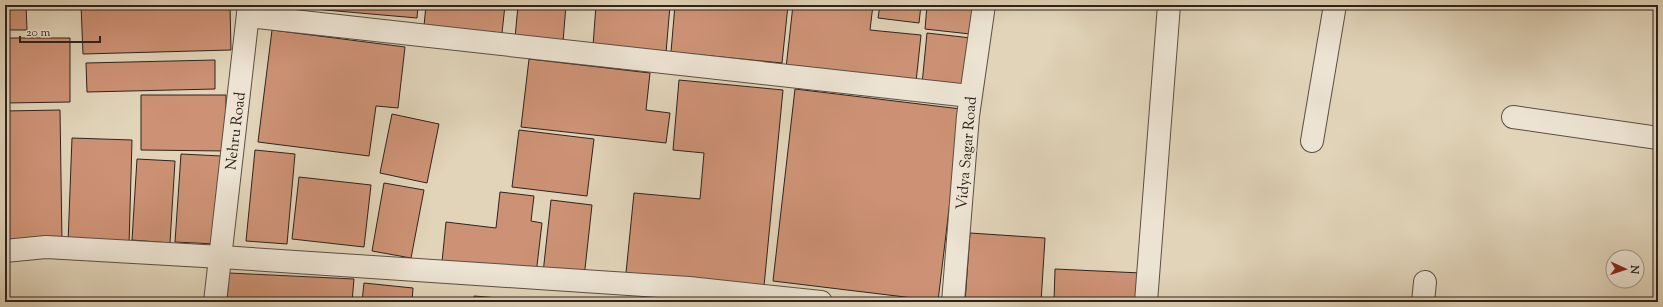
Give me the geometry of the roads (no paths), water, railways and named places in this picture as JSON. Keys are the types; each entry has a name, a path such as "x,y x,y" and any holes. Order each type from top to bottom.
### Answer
{"street":[{"name":"Vidya Sagar Road","path":"952,302 970,96 984,5"},
{"path":"1146,302 1169,5"},
{"path":"1312,141 1335,5"},
{"path":"249,10 970,96"},
{"name":"Nehru Road","path":"215,302 249,10"},
{"path":"1513,117 1658,138"},
{"path":"5,252 46,247 221,257 689,295 821,302"}]}
